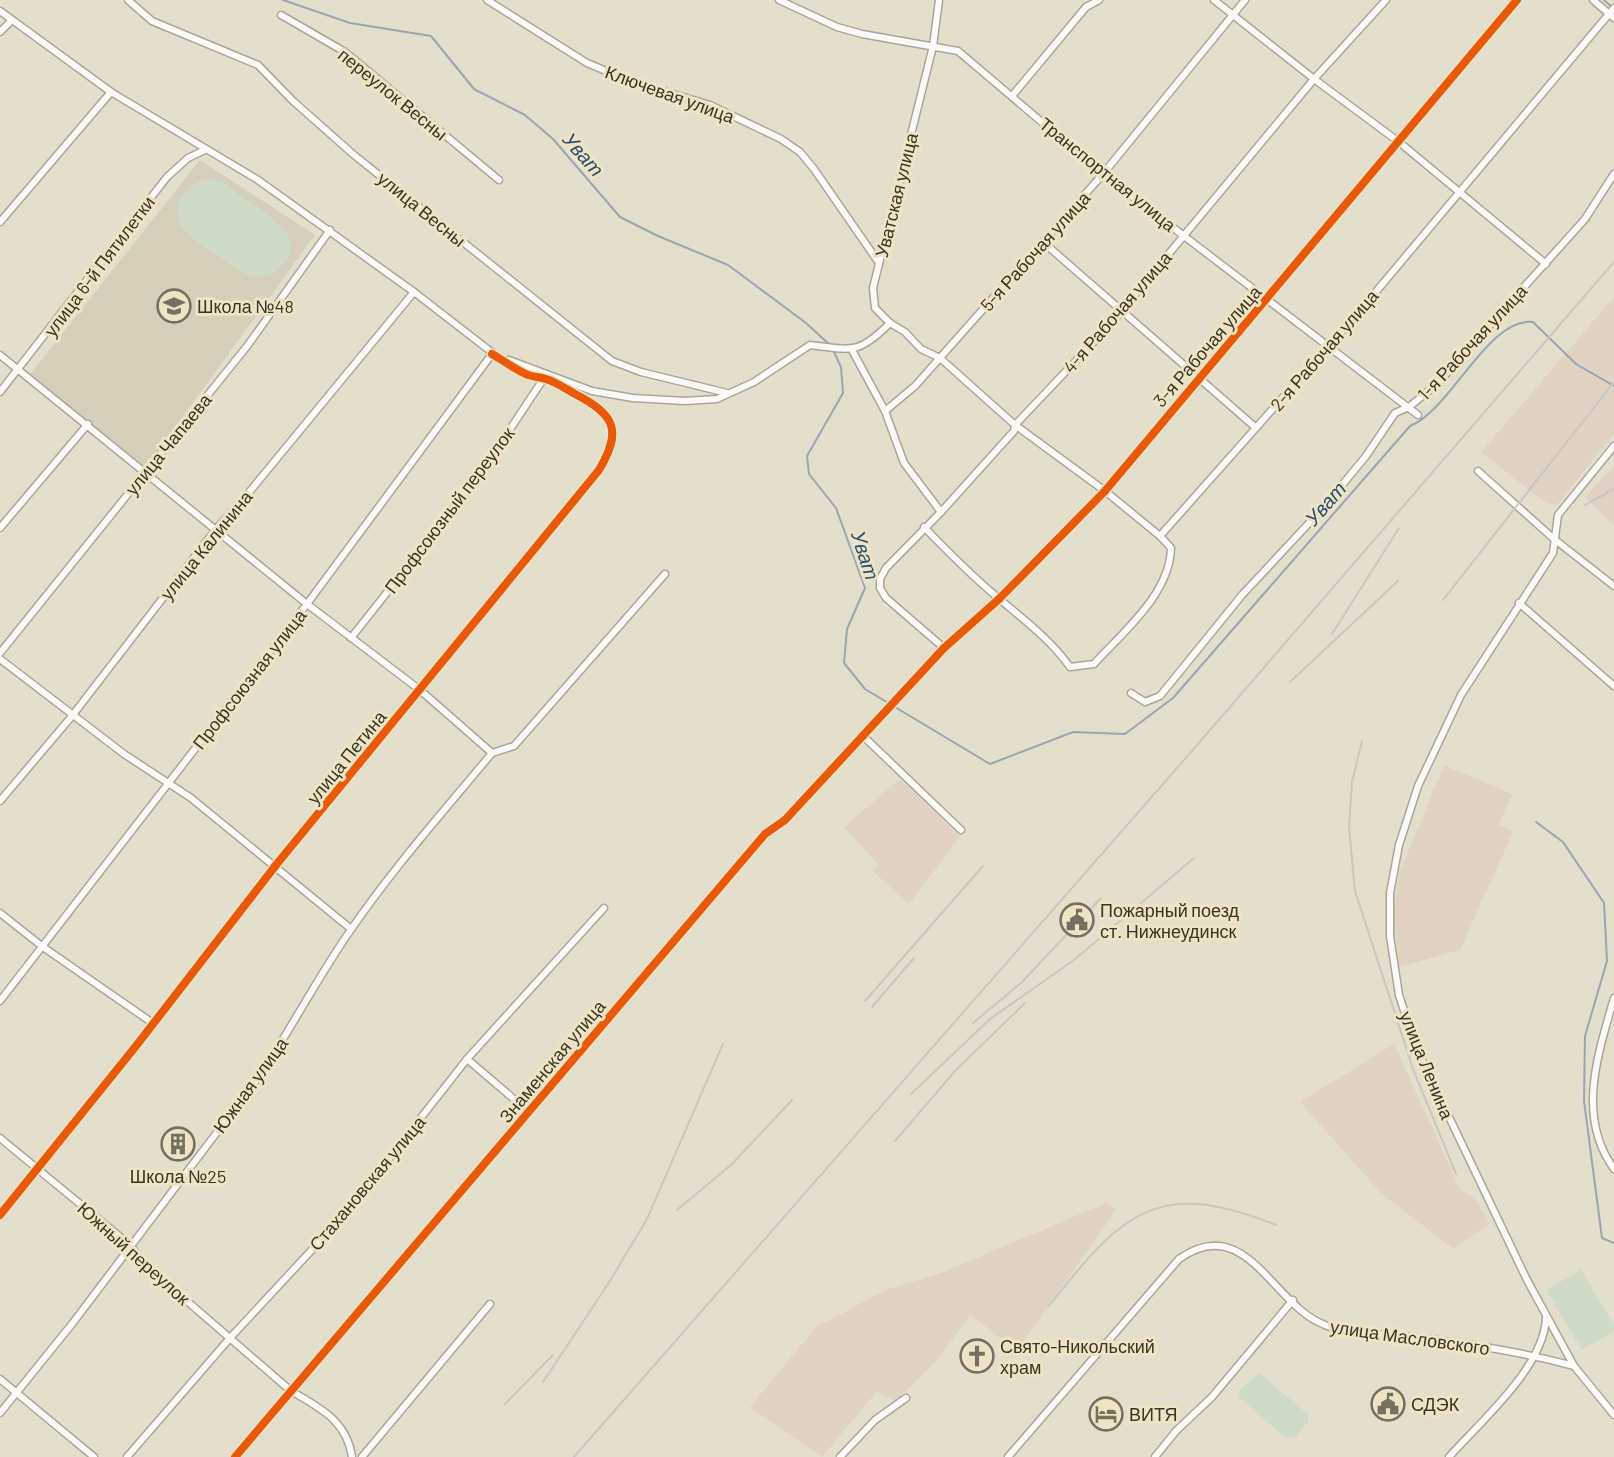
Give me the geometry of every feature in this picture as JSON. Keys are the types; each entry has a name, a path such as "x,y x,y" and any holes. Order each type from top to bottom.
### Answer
{"street":[{"name":"улица Весны","path":"128,0 152,21 258,65 293,101 354,155 612,361 641,372 729,394"},
{"name":"Ключевая улица","path":"487,0 587,63 630,81 710,105 781,139 800,152 814,169 879,263"},
{"name":"Транспортная улица","path":"779,0 837,27 958,51 1103,174 1266,301 1329,346 1418,415"},
{"name":"Уватская улица","path":"939,0 933,46 873,288 875,308 890,323 905,332 921,349 940,358 1015,425 1105,491 1160,536"},
{"path":"1012,96 1086,4 1099,0"},
{"path":"1214,0 1399,142 1546,264"},
{"name":"5-я Рабочая улица","path":"885,411 915,386 1103,174 1245,0"},
{"name":"4-я Рабочая улица","path":"944,648 911,622 886,598 880,588 882,573 941,512 1014,431 1015,425 1120,312 1314,79 1386,0"},
{"name":"3-я Рабочая улица","path":"902,694 944,648 999,599 1105,491 1517,0"},
{"path":"1593,0 1611,16"},
{"name":"2-я Рабочая улица","path":"1160,536 1329,346 1611,16 1614,8"},
{"path":"0,11 111,92 258,180 330,230 414,292 492,354 592,391 633,398 685,401 717,399 754,382 810,345 852,350 871,342 890,323"},
{"name":"переулок Весны","path":"281,15 345,52 499,180"},
{"path":"0,32 12,20"},
{"path":"0,222 111,92"},
{"name":"улица 6-й Пятилетки","path":"0,392 167,177 188,158 206,150"},
{"name":"1-я Рабочая улица","path":"1131,693 1145,702 1160,696 1242,596 1324,507 1366,456 1395,413 1409,407 1437,384 1585,219 1614,174"},
{"name":"улица Чапаева","path":"0,653 144,473 154,465 248,345 330,230"},
{"path":"1043,242 1120,312 1200,376 1255,427"},
{"name":"улица Калинина","path":"0,801 72,716 216,528 246,496 414,292"},
{"path":"852,350 885,411 904,463 941,512"},
{"name":"улица Петина","path":"0,1215 154,1024 276,866 599,471 612,443 612,423 605,414 586,400 544,378 529,376 492,354"},
{"name":"Профсоюзная улица","path":"0,1001 307,604 492,354"},
{"path":"0,355 88,424 144,473 216,528 307,604 420,690 492,753 514,746 665,574"},
{"name":"Профсоюзный переулок","path":"351,638 479,476 544,378"},
{"path":"0,528 88,424"},
{"name":"улица Ленина","path":"1614,446 1558,515 1552,554 1461,695 1418,786 1399,844 1390,893 1390,936 1399,995 1417,1050 1546,1316 1574,1366 1614,1415"},
{"path":"1478,471 1554,539 1614,586"},
{"path":"924,527 956,561 1023,617 1061,654 1070,667 1094,664 1157,593 1171,565 1171,548 1160,536"},
{"path":"1519,603 1614,686"},
{"path":"0,659 72,716 169,783 276,866 351,929"},
{"name":"Знаменская улица","path":"236,1457 765,834 785,820 902,694"},
{"path":"862,735 961,830"},
{"name":"Южная улица","path":"0,1413 18,1394 261,1074 289,1031 312,987 392,873 492,753"},
{"name":"Стахановская улица","path":"127,1457 230,1338 347,1212 467,1059 604,908"},
{"path":"0,912 43,946 154,1024"},
{"path":"1614,998 1595,1064 1593,1120 1607,1159 1614,1169"},
{"path":"467,1059 529,1112"},
{"name":"Южный переулок","path":"0,1138 130,1245 143,1263 291,1391 316,1406 346,1431 352,1457"},
{"name":"улица Масловского","path":"1008,1457 1179,1259 1195,1247 1226,1246 1243,1255 1307,1315 1323,1325 1341,1330 1444,1341 1535,1355 1574,1366"},
{"path":"1155,1457 1176,1431 1212,1397 1293,1300"},
{"path":"362,1457 490,1304"},
{"path":"1449,1457 1510,1389 1535,1355 1546,1334 1546,1316"},
{"path":"0,1379 94,1457"},
{"path":"840,1457 875,1420 906,1398"}],"shaded area":[{"name":"Школа №48","path":"200,160 315,235 144,470 28,377"},
{"path":"1614,297 1614,434 1556,506 1543,501 1481,452"},
{"path":"1614,466 1614,525 1585,497"},
{"path":"1444,765 1512,794 1499,824 1513,832 1460,950 1399,967 1393,914 1399,874"},
{"path":"900,779 960,837 909,904 873,871 878,864 844,827"},
{"path":"1394,1044 1460,1189 1475,1199 1490,1223 1453,1249 1380,1192 1300,1102"},
{"path":"1106,1203 1117,1209 1017,1350 970,1315 938,1359 909,1388 894,1401 877,1391 822,1457 750,1407 816,1327 888,1289 941,1273"}],"green space":[{"path":"210,179 222,182 281,225 289,237 291,250 287,259 270,275 252,276 243,272 198,244 183,229 177,212 182,196 193,185"},
{"path":"1581,1270 1614,1325 1614,1331 1582,1350 1546,1290"},
{"path":"1259,1373 1308,1414 1308,1421 1295,1437 1286,1438 1239,1397 1239,1391"}],"waterway":[{"name":"Уват","path":"283,0 350,23 431,36 474,89 525,115 553,139 620,217 658,236 728,265 806,323 830,345"},
{"path":"1604,0 1612,7"},
{"name":"Уват","path":"833,350 841,367 843,393 807,456 809,474 836,508 865,588 847,629 844,663 865,689 990,764 1073,732 1125,734 1173,698 1410,426 1425,417 1440,402 1501,333 1517,324 1533,322 1576,364 1614,386"},
{"path":"1536,822 1563,842 1604,903 1607,961 1585,1036 1584,1101 1602,1238 1614,1243"}],"railway":[{"path":"574,1457 1198,744 1614,262"},
{"path":"1443,600 1614,382"},
{"path":"1585,505 1614,489"},
{"path":"1332,634 1399,528"},
{"path":"1290,682 1398,581"},
{"path":"1362,741 1352,782 1349,827 1355,891 1413,1069 1456,1174"},
{"path":"911,1094 990,1019 1074,960 1194,858"},
{"path":"865,1001 983,866"},
{"path":"973,1023 1022,982 1101,898"},
{"path":"872,1007 914,958"},
{"path":"895,1141 955,1071 1025,1003"},
{"path":"543,1382 608,1284 647,1219 723,1044"},
{"path":"677,1210 732,1164 792,1100"},
{"path":"1048,1307 1097,1248 1120,1228 1144,1213 1170,1205 1200,1204 1234,1211 1276,1225"},
{"path":"505,1404 553,1355"}],"cycle path":[{"path":"235,1457 765,834 785,820 944,648 999,599 1105,491 1517,0"},
{"path":"0,1215 136,1046 276,865 599,470 611,445 611,425 607,417 589,402 561,386 546,379 530,376 492,354"}],"place":[{"name":"Школа №48","path":"174,306"},
{"name":"Пожарный поезд ст. Нижнеудинск","path":"1077,920"},
{"name":"Школа №25","path":"178,1144"},
{"name":"Свято-Никольский храм","path":"977,1356"},
{"name":"СДЭК","path":"1388,1404"},
{"name":"ВИТЯ","path":"1106,1414"}]}
